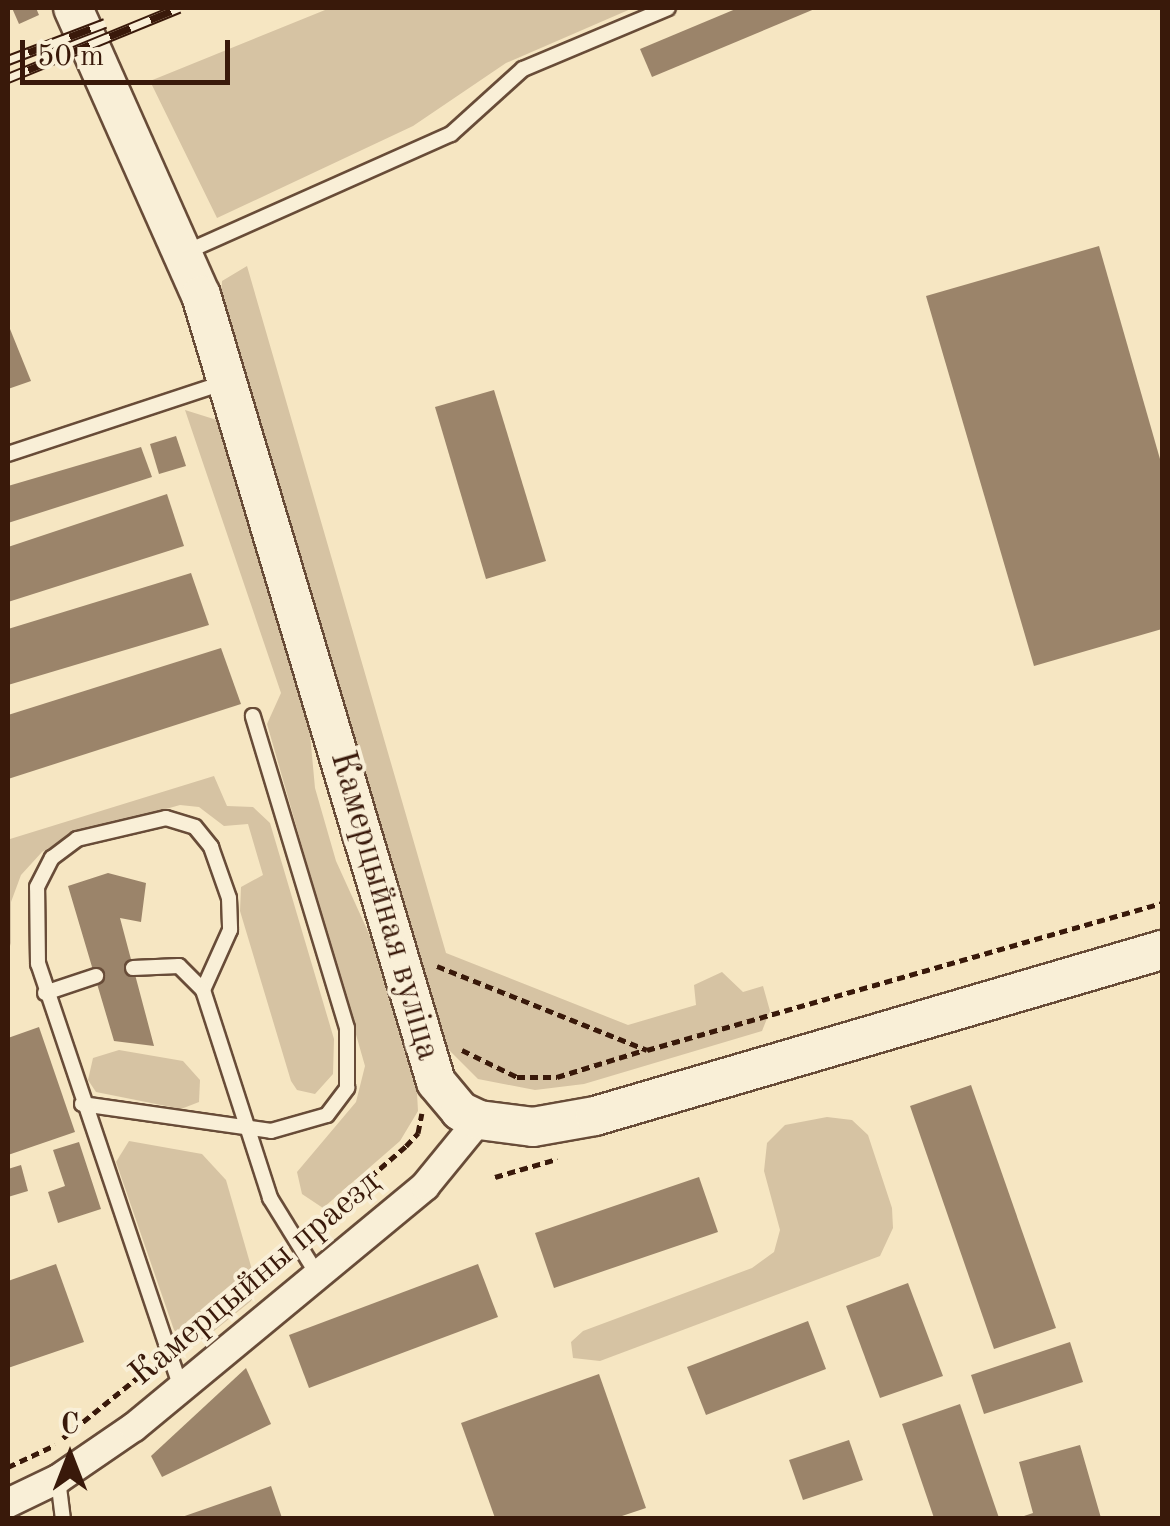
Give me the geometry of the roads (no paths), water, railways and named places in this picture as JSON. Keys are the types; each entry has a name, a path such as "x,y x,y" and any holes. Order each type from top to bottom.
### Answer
{"main road":[{"name":"Камерцыйная вуліца","path":"73,8 185,253 228,381 436,1082 460,1111 479,1120"},
{"path":"479,1120 532,1127 595,1116 1162,950"}],"street":[{"name":"Камерцыйны праезд","path":"8,1503 58,1479 181,1388 425,1186 479,1120"}],"lane":[{"path":"185,253 450,134 523,69 668,8"},
{"path":"8,454 228,381"},
{"path":"82,1104 247,1132 291,1129 327,1115 339,1103 350,1069 346,1028 254,716"},
{"path":"181,1388 45,993 34,902 52,858 77,839 166,818 205,836 229,898 226,950 203,990"},
{"path":"133,968 179,966 203,990 270,1198 318,1274"},
{"path":"45,993 96,976"},
{"path":"58,1479 63,1518"}],"railway":[{"path":"8,78 179,8"},
{"path":"8,60 105,23"}]}
